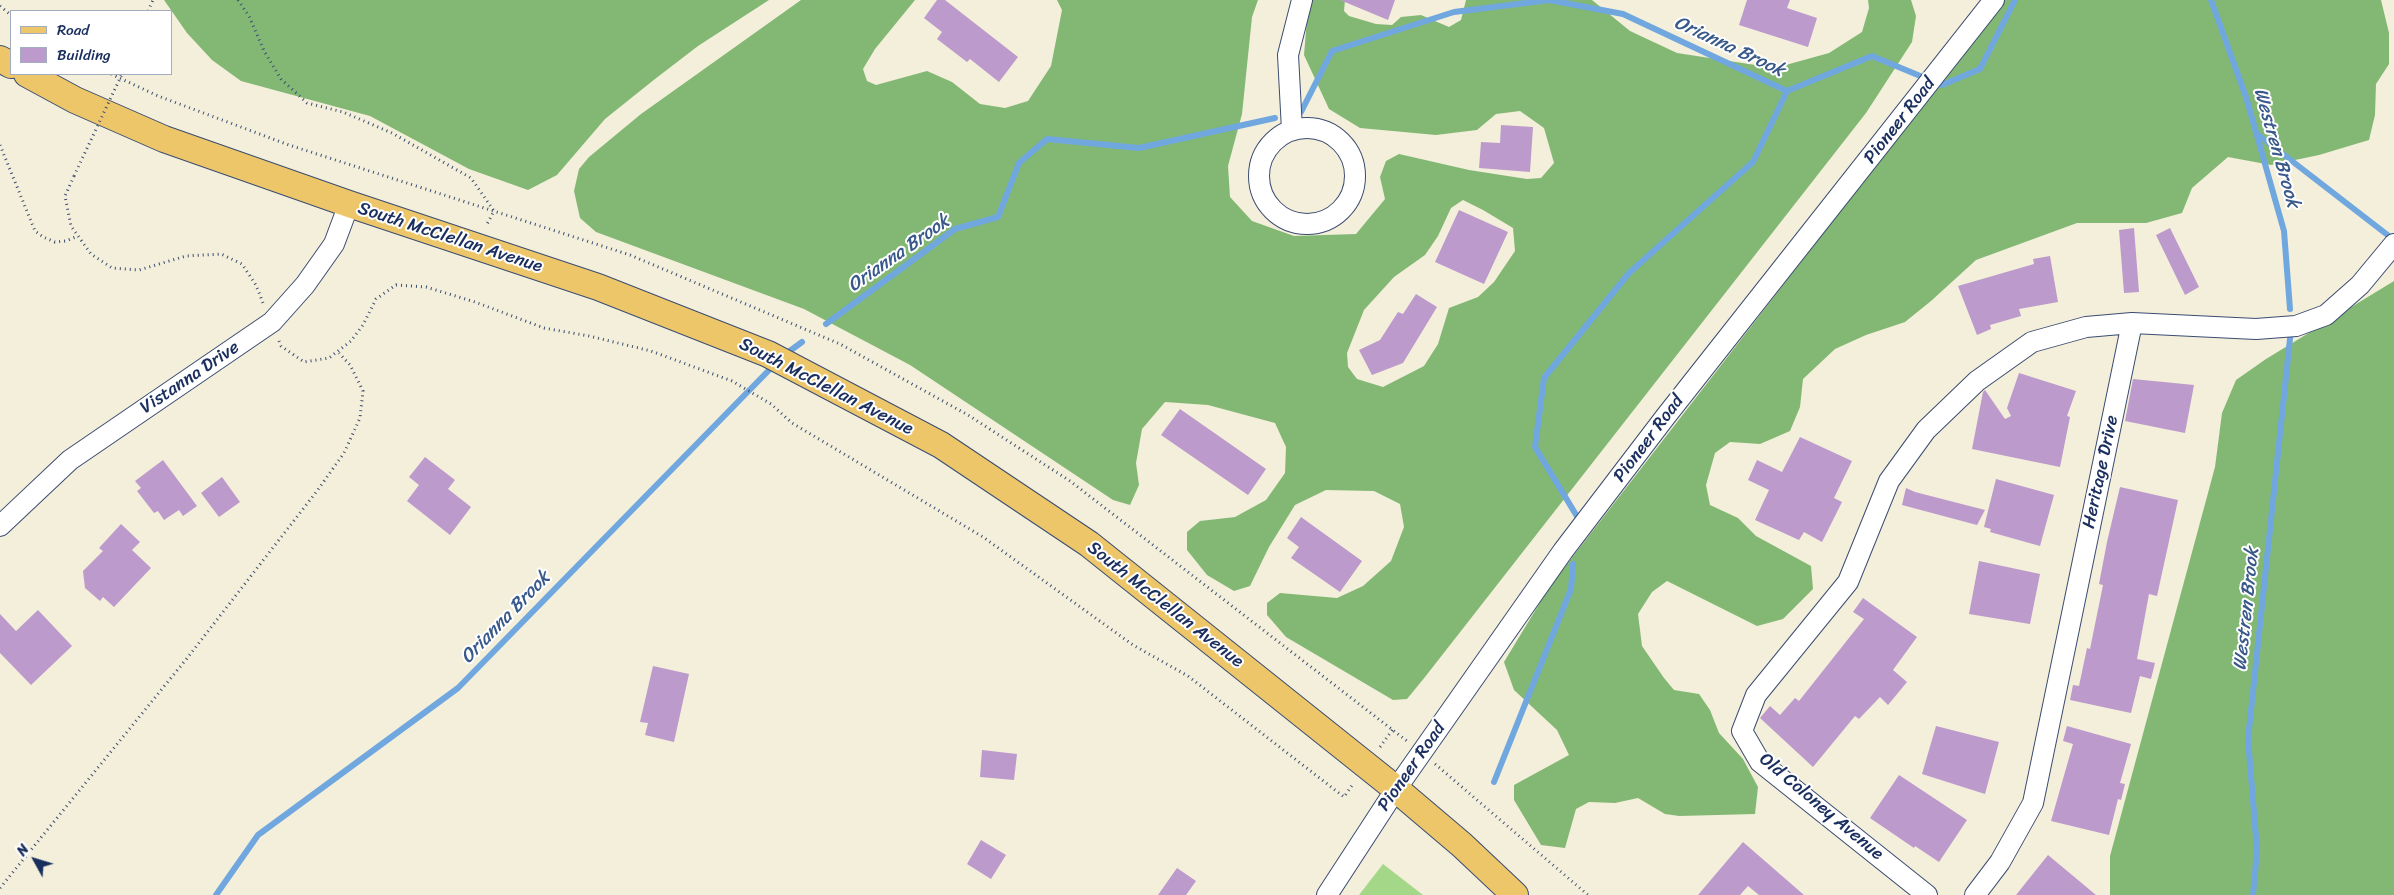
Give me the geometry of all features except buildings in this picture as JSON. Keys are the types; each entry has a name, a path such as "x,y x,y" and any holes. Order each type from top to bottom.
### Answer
{"main road":[{"name":"South McClellan Avenue","path":"29,75 75,100 164,139 349,204 598,287 768,354 941,445 1089,544 1396,789 1462,845 1515,895"}],"street":[{"path":"1292,130 1288,55 1301,4"},
{"name":"Pioneer Road","path":"1327,895 1396,789 1563,551 1983,4"},
{"path":"1308,127 1324,130 1338,138 1349,151 1355,166 1355,183 1350,199 1340,212 1326,221 1310,224 1294,223 1280,216 1269,206 1262,192 1259,177 1264,155 1278,137 1292,130 1308,127"},
{"name":"Vistanna Drive","path":"0,526 70,460 272,322 305,285 334,244 349,204"},
{"path":"2132,323 2256,329 2296,326 2326,314 2360,285 2394,244"},
{"name":"Old Coloney Avenue","path":"1927,895 1760,762 1742,730 1756,695 1848,582 1889,481 1926,430 1977,381 2032,342 2086,327 2132,323"},
{"name":"Heritage Drive","path":"1975,895 2000,862 2033,803 2132,323"}],"path":[{"path":"238,0 250,16 264,51 282,79 307,103 343,112 392,133 471,178 494,211"},
{"path":"0,6 10,14"},
{"path":"122,75 65,196 71,226 91,254 112,268 139,270 186,256 221,254 242,264 256,285 281,346 304,362 329,358 339,353 363,325 376,299 396,284 426,287 475,302 544,328 651,350 732,381 772,404 792,423 915,494 983,537 1132,645 1188,676 1344,797 1392,729"},
{"path":"0,145 35,231 53,241 66,241 78,236"},
{"path":"0,888 188,657 317,491 344,453 360,418 363,391 350,365 339,353"}],"green space":[{"path":"164,0 769,0 698,46 655,79 605,119 557,175 528,190 469,169 370,116 241,81 212,60 187,33"},
{"path":"801,0 915,0 875,49 863,69 867,81 876,85 927,71 952,82 980,104 1005,108 1028,101 1051,66 1062,10 1057,0 1258,0 1252,17 1242,114 1228,166 1230,197 1252,221 1294,236 1356,234 1385,199 1380,177 1386,161 1399,154 1469,170 1527,179 1541,178 1554,163 1544,128 1520,111 1496,114 1477,130 1436,135 1360,128 1329,109 1304,55 1307,19 1313,0 1345,0 1344,11 1349,16 1376,24 1392,25 1401,17 1421,15 1449,27 1461,20 1466,0 1592,0 1630,31 1677,53 1775,68 1829,53 1862,32 1869,8 1868,0 1911,0 1916,16 1912,42 1866,113 1407,699 1393,700 1286,637 1267,615 1267,603 1280,593 1337,598 1363,586 1391,561 1404,527 1400,504 1374,491 1326,490 1295,505 1269,547 1250,586 1234,591 1207,575 1187,550 1187,532 1200,521 1235,517 1266,500 1285,473 1286,447 1275,423 1208,405 1165,402 1142,429 1136,463 1139,485 1130,505 1113,500 910,365 804,309 596,232 580,218 574,191 579,169 589,157 641,114","holes":["1463,200 1513,228 1515,251 1494,282 1478,297 1449,308 1438,344 1424,366 1383,387 1357,379 1348,367 1347,353 1364,310 1394,277 1425,255 1438,236 1451,208"]},
{"path":"2004,0 2381,0 2389,33 2389,64 2376,84 2375,115 2369,140 2319,155 2271,165 2228,157 2192,188 2182,213 2146,223 2077,223 1976,260 1905,322 1866,335 1835,349 1803,379 1800,407 1790,431 1760,444 1730,442 1715,453 1706,485 1710,505 1738,518 1756,536 1811,566 1813,589 1783,619 1757,626 1667,581 1652,592 1638,614 1642,646 1664,678 1674,690 1699,694 1710,710 1719,733 1743,759 1758,787 1755,814 1679,816 1665,814 1638,798 1615,803 1589,802 1576,809 1565,848 1541,845 1514,800 1514,785 1569,755 1557,730 1514,690 1504,662 1550,586"},
{"path":"2394,281 2394,895 2110,895 2110,856 2215,467 2222,413 2236,380 2266,359"},
{"path":"1383,864 1423,895 1359,895"}],"waterway":[{"name":"Orianna Brook","path":"1301,112 1332,51 1454,12 1549,0 1623,14 1787,91 1872,56 1942,85 1980,69 2015,0"},
{"name":"Westren Brook","path":"2211,0 2246,97 2284,231 2290,309"},
{"path":"1578,518 1535,447 1544,378 1629,273 1753,162 1787,91"},
{"name":"Orianna Brook","path":"826,324 955,229 998,217 1019,163 1047,139 1139,148 1275,118"},
{"path":"2257,134 2394,240"},
{"name":"Westren Brook","path":"2253,895 2257,850 2248,739 2291,329"},
{"name":"Orianna Brook","path":"783,356 802,342"},
{"name":"Orianna Brook","path":"216,895 258,835 458,688 774,365"},
{"path":"1494,782 1571,589 1573,564"}]}
